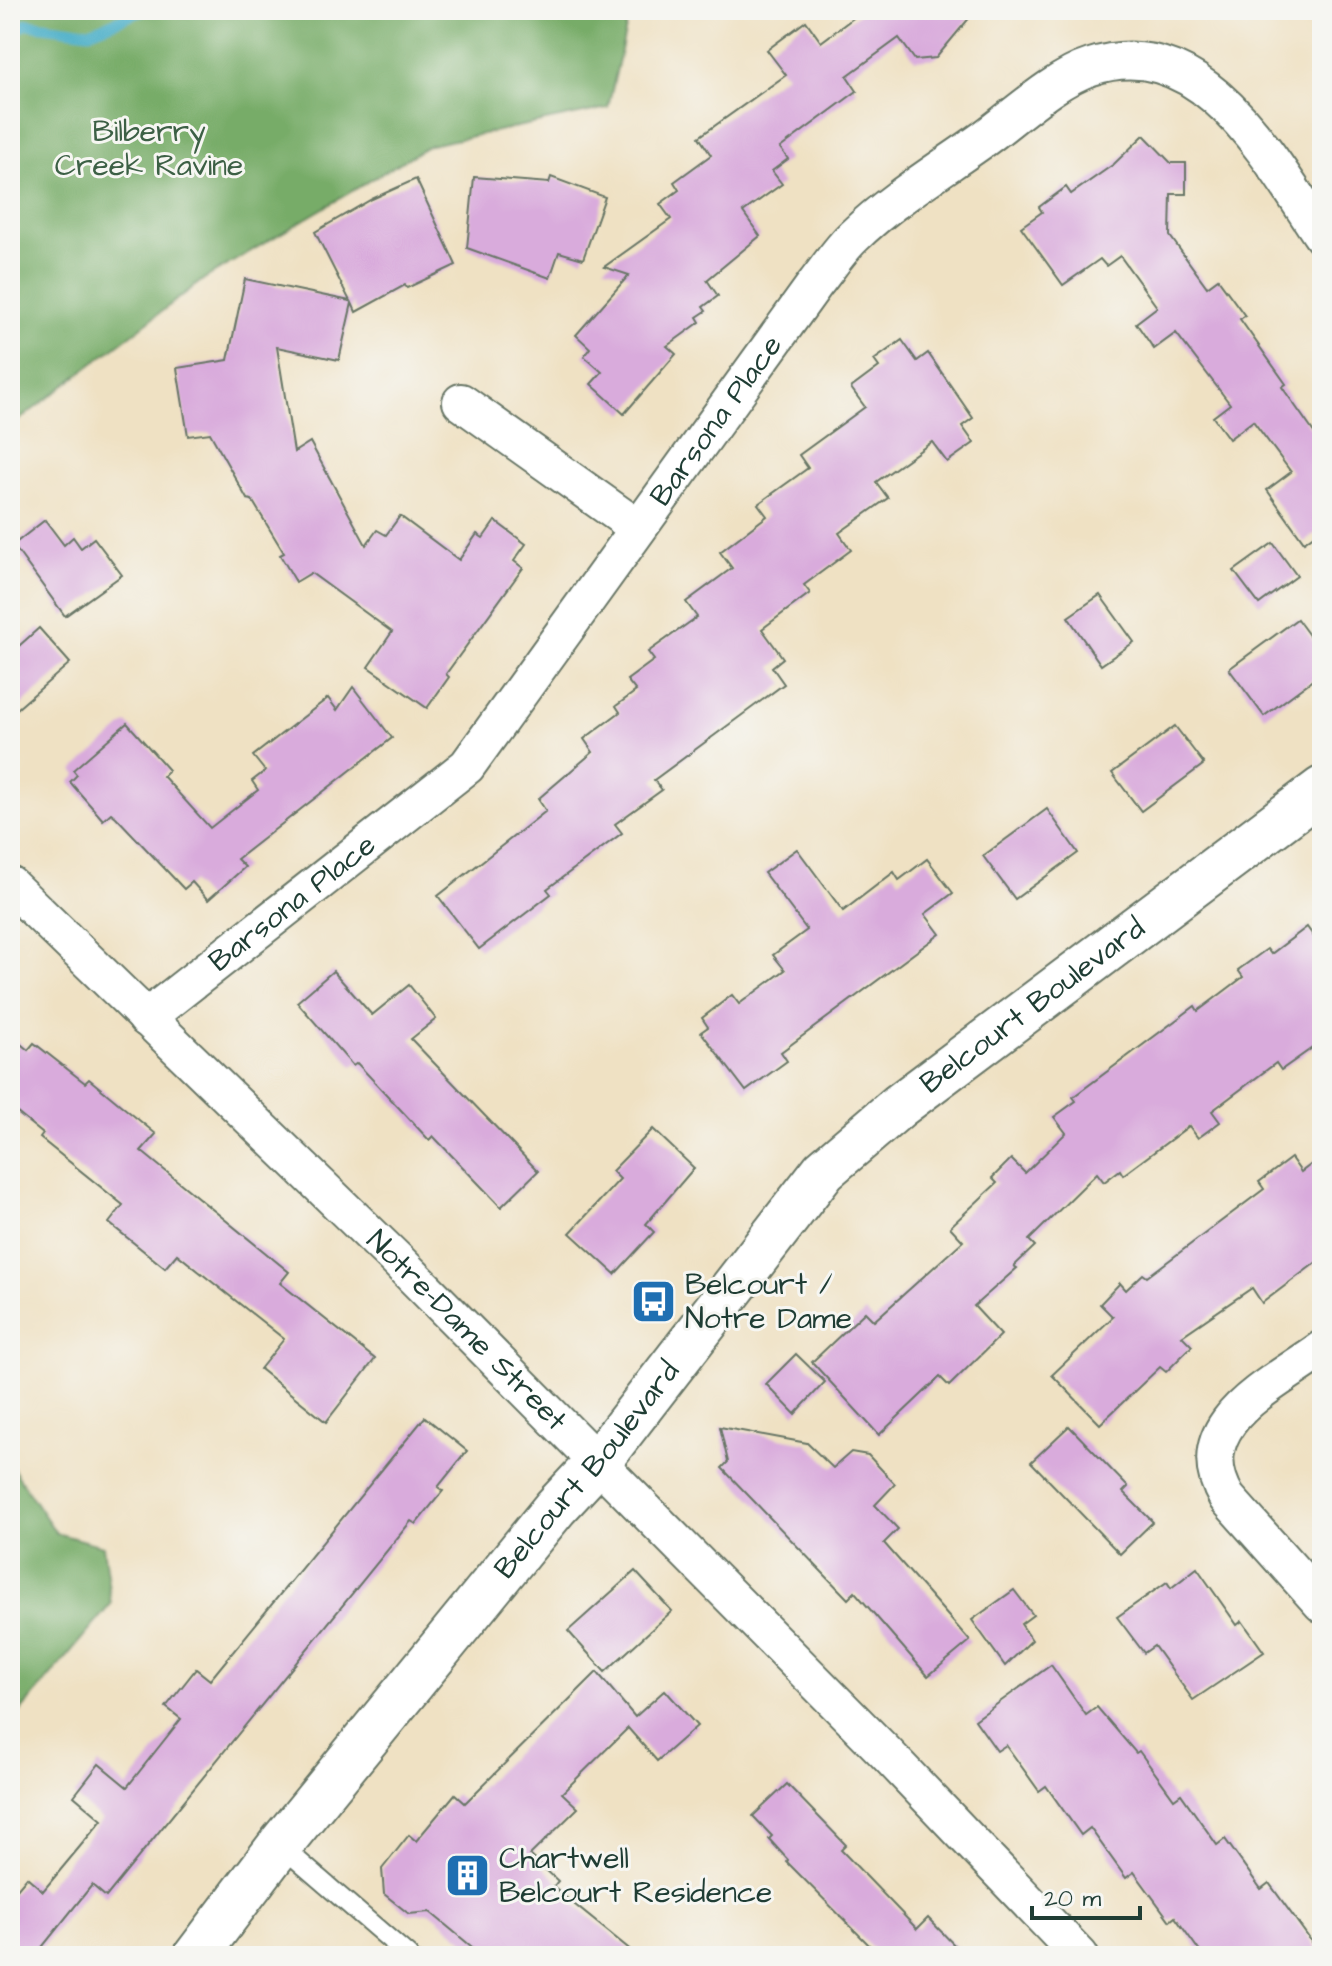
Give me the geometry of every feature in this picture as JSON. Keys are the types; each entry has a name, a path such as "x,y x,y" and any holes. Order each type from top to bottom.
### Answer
{"street":[{"name":"Barsona Place","path":"146,1018 467,766 853,236 1044,94 1089,67 1116,61 1147,62 1176,71 1215,96 1246,125 1322,236"},
{"path":"461,402 638,528"},
{"name":"Belcourt Boulevard","path":"196,1956 280,1845 555,1508 598,1462 824,1170 899,1106 1322,789"},
{"name":"Notre-Dame Street","path":"10,885 399,1262 1080,1956"},
{"path":"1322,1349 1237,1412 1221,1429 1213,1454 1215,1478 1227,1498 1322,1604"}],"lane":[{"path":"280,1845 409,1956"}],"green space":[{"name":"Bilberry Creek Ravine","path":"10,10 630,10 608,108 430,145 204,279 10,427"},
{"path":"10,1464 56,1533 103,1546 111,1604 10,1724"}],"building":[{"path":"864,10 976,10 936,58 915,60 899,38 847,76 857,91 780,148 788,159 772,171 782,184 743,212 760,236 707,280 718,296 703,307 706,311 697,317 700,322 667,346 676,354 624,414 591,384 602,372 584,356 590,348 576,335 629,275 604,267 671,219 660,204 679,190 674,182 711,155 699,137 786,75 767,50 806,21 821,42"},
{"path":"1144,135 1171,163 1186,163 1186,194 1171,194 1170,236 1207,287 1218,279 1245,316 1240,319 1286,384 1282,387 1322,444 1322,529 1304,542 1267,490 1291,472 1253,421 1229,439 1213,417 1230,404 1176,333 1154,349 1136,323 1157,307 1120,256 1106,266 1100,259 1063,285 1021,227 1042,212 1039,207 1066,187 1071,194 1114,164"},
{"path":"474,177 549,183 551,177 605,197 583,259 559,252 550,278 467,248"},
{"path":"416,179 456,265 407,288 405,285 356,312 352,303 339,360 277,347 294,452 310,442 366,545 377,530 386,535 400,516 459,560 477,534 483,538 495,521 526,544 514,561 523,568 446,674 449,677 427,708 368,667 392,632 311,573 296,582 280,555 284,553 252,500 247,499 210,433 188,436 177,368 228,360 245,279 350,301 315,232 372,199"},
{"path":"902,340 917,361 928,353 973,418 962,426 974,443 947,462 932,442 876,482 888,498 839,533 851,550 804,585 810,593 762,629 783,658 772,667 784,684 654,780 662,790 615,824 622,833 547,889 551,894 479,949 438,896 546,811 538,799 593,752 584,739 620,712 616,706 636,691 627,680 654,660 648,652 697,617 686,602 732,568 720,552 767,516 758,504 808,468 799,455 865,407 851,388 879,367 874,360"},
{"path":"45,520 64,545 73,537 81,548 94,538 122,575 65,616 13,545"},
{"path":"1273,543 1297,576 1259,604 1234,571"},
{"path":"1100,595 1134,642 1101,665 1068,617"},
{"path":"1297,619 1322,653 1322,673 1264,716 1229,669"},
{"path":"39,628 70,663 10,715 10,654"},
{"path":"353,687 392,738 237,859 245,867 208,900 192,882 184,889 111,813 103,820 70,782 77,775 73,770 127,723 169,770 163,776 210,828 258,790 252,781 265,771 253,756 328,698 337,710"},
{"path":"1175,726 1204,764 1141,811 1112,773"},
{"path":"1047,809 1078,853 1015,899 983,856"},
{"path":"797,849 843,911 894,872 899,880 927,859 953,893 925,914 940,934 781,1052 787,1061 746,1091 701,1032 708,1027 702,1018 732,995 739,1004 785,970 773,955 807,930 764,873"},
{"path":"1307,927 1322,948 1322,1041 1281,1070 1276,1063 1212,1111 1220,1122 1198,1138 1189,1126 1123,1175 1120,1170 1104,1182 1097,1173 1029,1240 1035,1246 1014,1266 1017,1268 974,1306 1001,1335 949,1386 940,1377 879,1435 812,1362 865,1312 874,1321 963,1241 950,1227 997,1183 992,1178 1011,1159 1025,1173 1066,1133 1054,1117 1076,1101 1073,1097 1195,1006 1198,1011 1243,977 1238,970 1267,949 1271,954"},
{"path":"333,971 372,1015 409,985 436,1019 411,1039 538,1171 501,1207 433,1136 429,1140 357,1063 353,1066 297,1002"},
{"path":"10,1035 28,1050 34,1043 85,1083 89,1079 156,1134 141,1151 289,1272 280,1283 375,1359 326,1422 260,1369 284,1339 177,1254 165,1268 109,1223 123,1205 40,1138 43,1134 10,1107"},
{"path":"653,1129 694,1168 646,1224 654,1232 615,1274 570,1233 620,1179 612,1171"},
{"path":"1322,1156 1322,1258 1262,1303 1252,1288 1182,1336 1192,1346 1166,1372 1160,1367 1100,1424 1052,1375 1113,1317 1100,1304 1120,1283 1126,1290 1143,1274 1147,1277 1264,1189 1259,1182 1291,1158 1301,1172"},
{"path":"796,1354 825,1382 795,1414 766,1384"},
{"path":"425,1417 467,1451 438,1487 443,1491 416,1524 411,1521 106,1897 92,1885 35,1956 10,1956 10,1897 27,1877 43,1891 102,1820 74,1796 99,1764 127,1787 181,1719 166,1707 196,1669 210,1680"},
{"path":"1069,1426 1128,1487 1123,1492 1153,1522 1120,1554 1031,1462"},
{"path":"720,1427 807,1443 833,1468 851,1452 868,1455 895,1484 875,1505 898,1529 884,1543 970,1641 928,1676 855,1592 848,1599 722,1468 728,1462"},
{"path":"1197,1568 1237,1625 1242,1621 1264,1652 1193,1700 1154,1646 1144,1653 1117,1617 1167,1582 1171,1588"},
{"path":"635,1571 672,1611 605,1672 568,1631"},
{"path":"1014,1590 1033,1615 1021,1624 1032,1640 1005,1666 972,1620"},
{"path":"1051,1665 1086,1715 1097,1707 1136,1753 1139,1751 1174,1799 1181,1794 1217,1845 1225,1839 1261,1889 1269,1883 1322,1956 1203,1956 1175,1917 1170,1921 1134,1872 1126,1878 1090,1828 1081,1835 1046,1786 1039,1791 1006,1745 997,1751 975,1720"},
{"path":"597,1672 635,1717 665,1690 697,1726 657,1761 628,1728 562,1793 578,1808 530,1855 558,1881 553,1887 638,1956 483,1956 430,1912 409,1914 384,1894 382,1869 409,1835 416,1841 455,1794 465,1803"},
{"path":"787,1784 846,1845 841,1850 917,1929 928,1918 965,1956 880,1956 787,1862 769,1839 772,1836 753,1816"}],"waterway":[{"path":"10,31 28,24 89,32 145,10"}],"place":[{"name":"Belcourt / Notre Dame","path":"654,1302"},
{"name":"Chartwell Belcourt Residence","path":"468,1876"}]}
